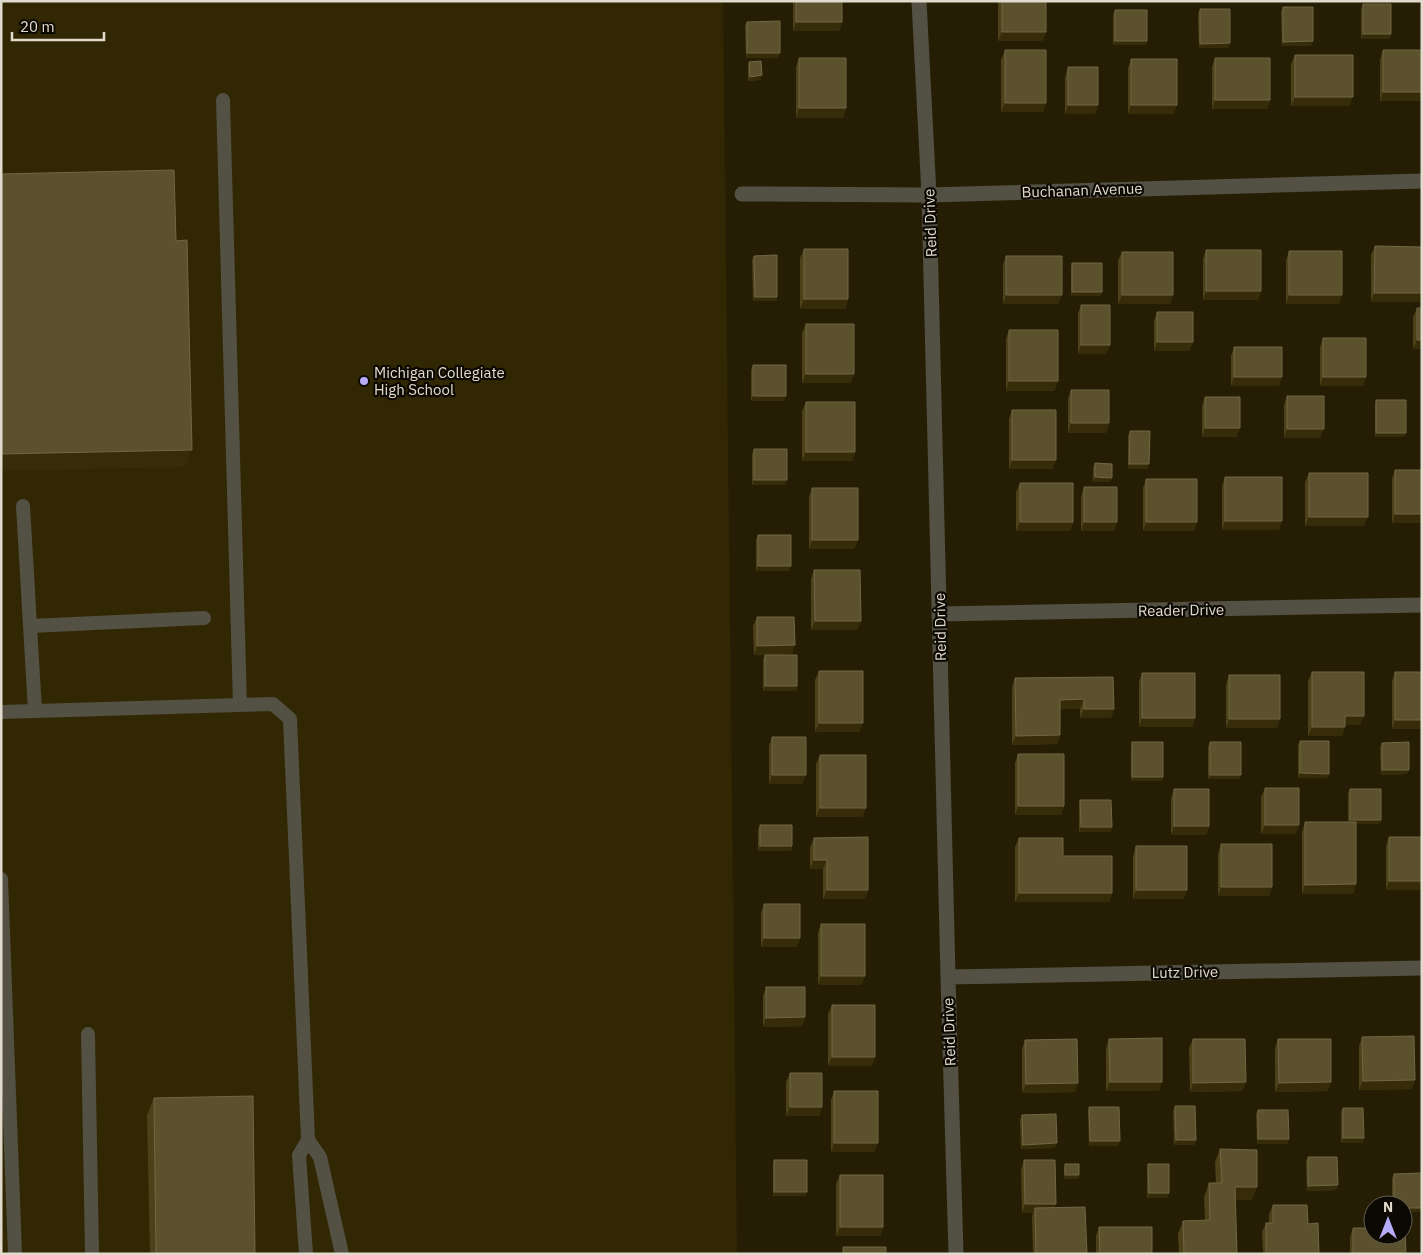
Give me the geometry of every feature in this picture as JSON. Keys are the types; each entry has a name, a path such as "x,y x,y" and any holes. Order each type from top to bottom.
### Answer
{"street":[{"name":"Reid Drive","path":"919,1 929,195 956,1254"},
{"name":"Buchanan Avenue","path":"742,194 929,195 1422,181"},
{"name":"Reader Drive","path":"939,614 1422,605"},
{"name":"Lutz Drive","path":"948,976 1422,968"}],"lane":[{"path":"223,100 240,704"},
{"path":"23,506 35,711"},
{"path":"30,626 204,618"},
{"path":"1,712 273,704 290,719 308,1140 320,1157 342,1254"},
{"path":"1,879 15,1254"},
{"path":"88,1034 92,1254"},
{"path":"306,1254 299,1155 308,1140"}],"shaded area":[{"name":"Michigan Collegiate High School","path":"1,1 723,1 737,1254 1,1254"}],"building":[{"path":"796,1 842,1 842,22 796,22"},
{"path":"1002,1 1046,1 1046,32 1002,32"},
{"path":"1363,4 1391,4 1391,34 1363,34"},
{"path":"1283,7 1313,7 1313,41 1283,42"},
{"path":"1200,9 1230,9 1230,43 1200,44"},
{"path":"1115,10 1147,10 1147,41 1115,41"},
{"path":"780,21 780,53 747,53 747,22"},
{"path":"1005,50 1046,50 1046,103 1005,103"},
{"path":"1383,50 1422,50 1422,92 1383,92"},
{"path":"1295,55 1353,55 1353,97 1295,97"},
{"path":"799,58 846,58 846,108 799,108"},
{"path":"1215,58 1270,58 1270,100 1215,100"},
{"path":"1131,59 1177,59 1177,105 1131,105"},
{"path":"761,61 762,75 750,77 749,62"},
{"path":"1068,67 1098,67 1098,105 1068,105"},
{"path":"174,170 176,241 187,240 192,450 1,454 1,174"},
{"path":"1375,246 1422,247 1422,293 1374,293"},
{"path":"804,249 848,249 848,299 804,299"},
{"path":"1206,250 1261,250 1261,291 1206,291"},
{"path":"1289,251 1342,251 1342,295 1289,295"},
{"path":"1122,252 1173,252 1173,295 1122,295"},
{"path":"777,255 777,297 755,297 754,256"},
{"path":"1006,256 1062,256 1062,295 1006,295"},
{"path":"1072,263 1102,263 1102,292 1072,292"},
{"path":"1081,305 1110,305 1110,345 1081,345"},
{"path":"1417,308 1422,308 1422,340 1417,340"},
{"path":"1157,312 1193,312 1193,342 1157,342"},
{"path":"806,324 854,324 854,374 806,374"},
{"path":"1009,330 1058,330 1058,381 1009,381"},
{"path":"1323,338 1366,338 1366,377 1323,377"},
{"path":"1234,347 1282,347 1282,377 1234,377"},
{"path":"753,365 786,365 786,396 753,396"},
{"path":"1071,390 1109,390 1109,423 1071,423"},
{"path":"1287,396 1324,396 1324,429 1287,429"},
{"path":"1205,397 1240,397 1240,428 1205,428"},
{"path":"1376,400 1406,400 1406,433 1376,433"},
{"path":"806,402 855,402 855,452 806,452"},
{"path":"1012,410 1056,410 1056,460 1012,460"},
{"path":"1130,431 1150,431 1149,464 1129,464"},
{"path":"754,449 787,449 787,480 754,480"},
{"path":"1095,463 1112,464 1112,478 1095,477"},
{"path":"1395,470 1422,470 1422,514 1395,514"},
{"path":"1309,473 1368,473 1368,517 1309,517"},
{"path":"1225,477 1282,477 1282,521 1225,521"},
{"path":"1146,479 1197,479 1197,522 1146,522"},
{"path":"1020,483 1073,483 1073,522 1020,522"},
{"path":"1084,487 1117,487 1117,522 1084,522"},
{"path":"812,488 858,488 858,540 812,540"},
{"path":"758,535 791,535 791,566 758,566"},
{"path":"814,570 860,570 861,621 815,621"},
{"path":"757,617 794,617 795,645 757,646"},
{"path":"765,655 797,655 797,686 765,686"},
{"path":"819,671 863,671 863,723 819,723"},
{"path":"1312,672 1364,672 1364,716 1345,716 1345,727 1312,727"},
{"path":"1395,672 1422,672 1422,720 1395,720"},
{"path":"1142,673 1195,673 1195,718 1142,718"},
{"path":"1229,675 1280,675 1280,719 1229,719"},
{"path":"1113,677 1114,709 1084,709 1084,699 1060,700 1060,735 1016,736 1015,678"},
{"path":"772,737 806,737 806,775 772,775"},
{"path":"1300,741 1329,741 1329,774 1300,773"},
{"path":"1132,742 1163,742 1163,777 1132,777"},
{"path":"1210,742 1241,742 1241,775 1210,775"},
{"path":"1409,742 1409,770 1382,770 1382,743"},
{"path":"1018,754 1064,754 1064,806 1018,806"},
{"path":"820,755 866,755 866,808 820,808"},
{"path":"1265,788 1299,788 1299,825 1265,825"},
{"path":"1174,789 1209,789 1209,826 1174,826"},
{"path":"1350,789 1381,789 1381,820 1350,820"},
{"path":"1080,800 1111,800 1112,827 1081,827"},
{"path":"1305,822 1356,822 1356,884 1305,885"},
{"path":"760,825 792,825 792,846 760,846"},
{"path":"868,837 868,890 827,890 827,860 814,860 814,838"},
{"path":"1389,837 1422,837 1422,881 1389,881"},
{"path":"1019,838 1063,838 1063,856 1112,856 1112,893 1019,893"},
{"path":"1221,844 1272,844 1272,887 1221,887"},
{"path":"1136,846 1187,846 1187,890 1136,890"},
{"path":"764,904 800,904 800,938 764,938"},
{"path":"821,924 865,924 865,976 821,976"},
{"path":"766,987 805,987 805,1017 766,1018"},
{"path":"832,1005 875,1005 875,1057 832,1057"},
{"path":"1414,1036 1415,1080 1363,1081 1362,1037"},
{"path":"1162,1038 1162,1082 1110,1082 1109,1039"},
{"path":"1077,1039 1078,1083 1026,1084 1025,1040"},
{"path":"1193,1039 1245,1039 1246,1082 1193,1083"},
{"path":"1278,1039 1331,1039 1331,1082 1279,1083"},
{"path":"790,1073 822,1073 822,1107 790,1107"},
{"path":"834,1091 878,1091 878,1143 834,1143"},
{"path":"253,1096 255,1254 156,1254 154,1098"},
{"path":"1175,1106 1195,1106 1196,1140 1176,1140"},
{"path":"1089,1107 1119,1107 1120,1141 1090,1141"},
{"path":"1343,1108 1363,1108 1364,1138 1343,1138"},
{"path":"1258,1110 1288,1110 1289,1139 1258,1139"},
{"path":"1056,1114 1057,1143 1023,1145 1022,1115"},
{"path":"1220,1149 1257,1150 1257,1187 1235,1187 1237,1254 1184,1254 1183,1221 1210,1220 1209,1183 1222,1183"},
{"path":"1308,1157 1337,1157 1338,1185 1308,1186"},
{"path":"774,1160 807,1160 807,1192 774,1192"},
{"path":"1024,1160 1055,1160 1056,1204 1025,1204"},
{"path":"1065,1164 1079,1164 1079,1175 1065,1175"},
{"path":"1148,1164 1169,1164 1169,1193 1149,1193"},
{"path":"1422,1173 1422,1208 1413,1208 1413,1195 1394,1195 1394,1174"},
{"path":"840,1175 883,1175 883,1227 840,1227"},
{"path":"1273,1205 1307,1205 1308,1224 1318,1223 1319,1254 1266,1254 1266,1223 1273,1223"},
{"path":"1085,1207 1087,1254 1036,1254 1035,1208"},
{"path":"1099,1227 1152,1227 1152,1254 1100,1254"},
{"path":"1353,1228 1363,1228 1363,1245 1406,1245 1406,1254 1353,1254"},
{"path":"843,1247 886,1247 886,1254 843,1254"}],"place":[{"name":"Michigan Collegiate High School","path":"364,381"}]}
